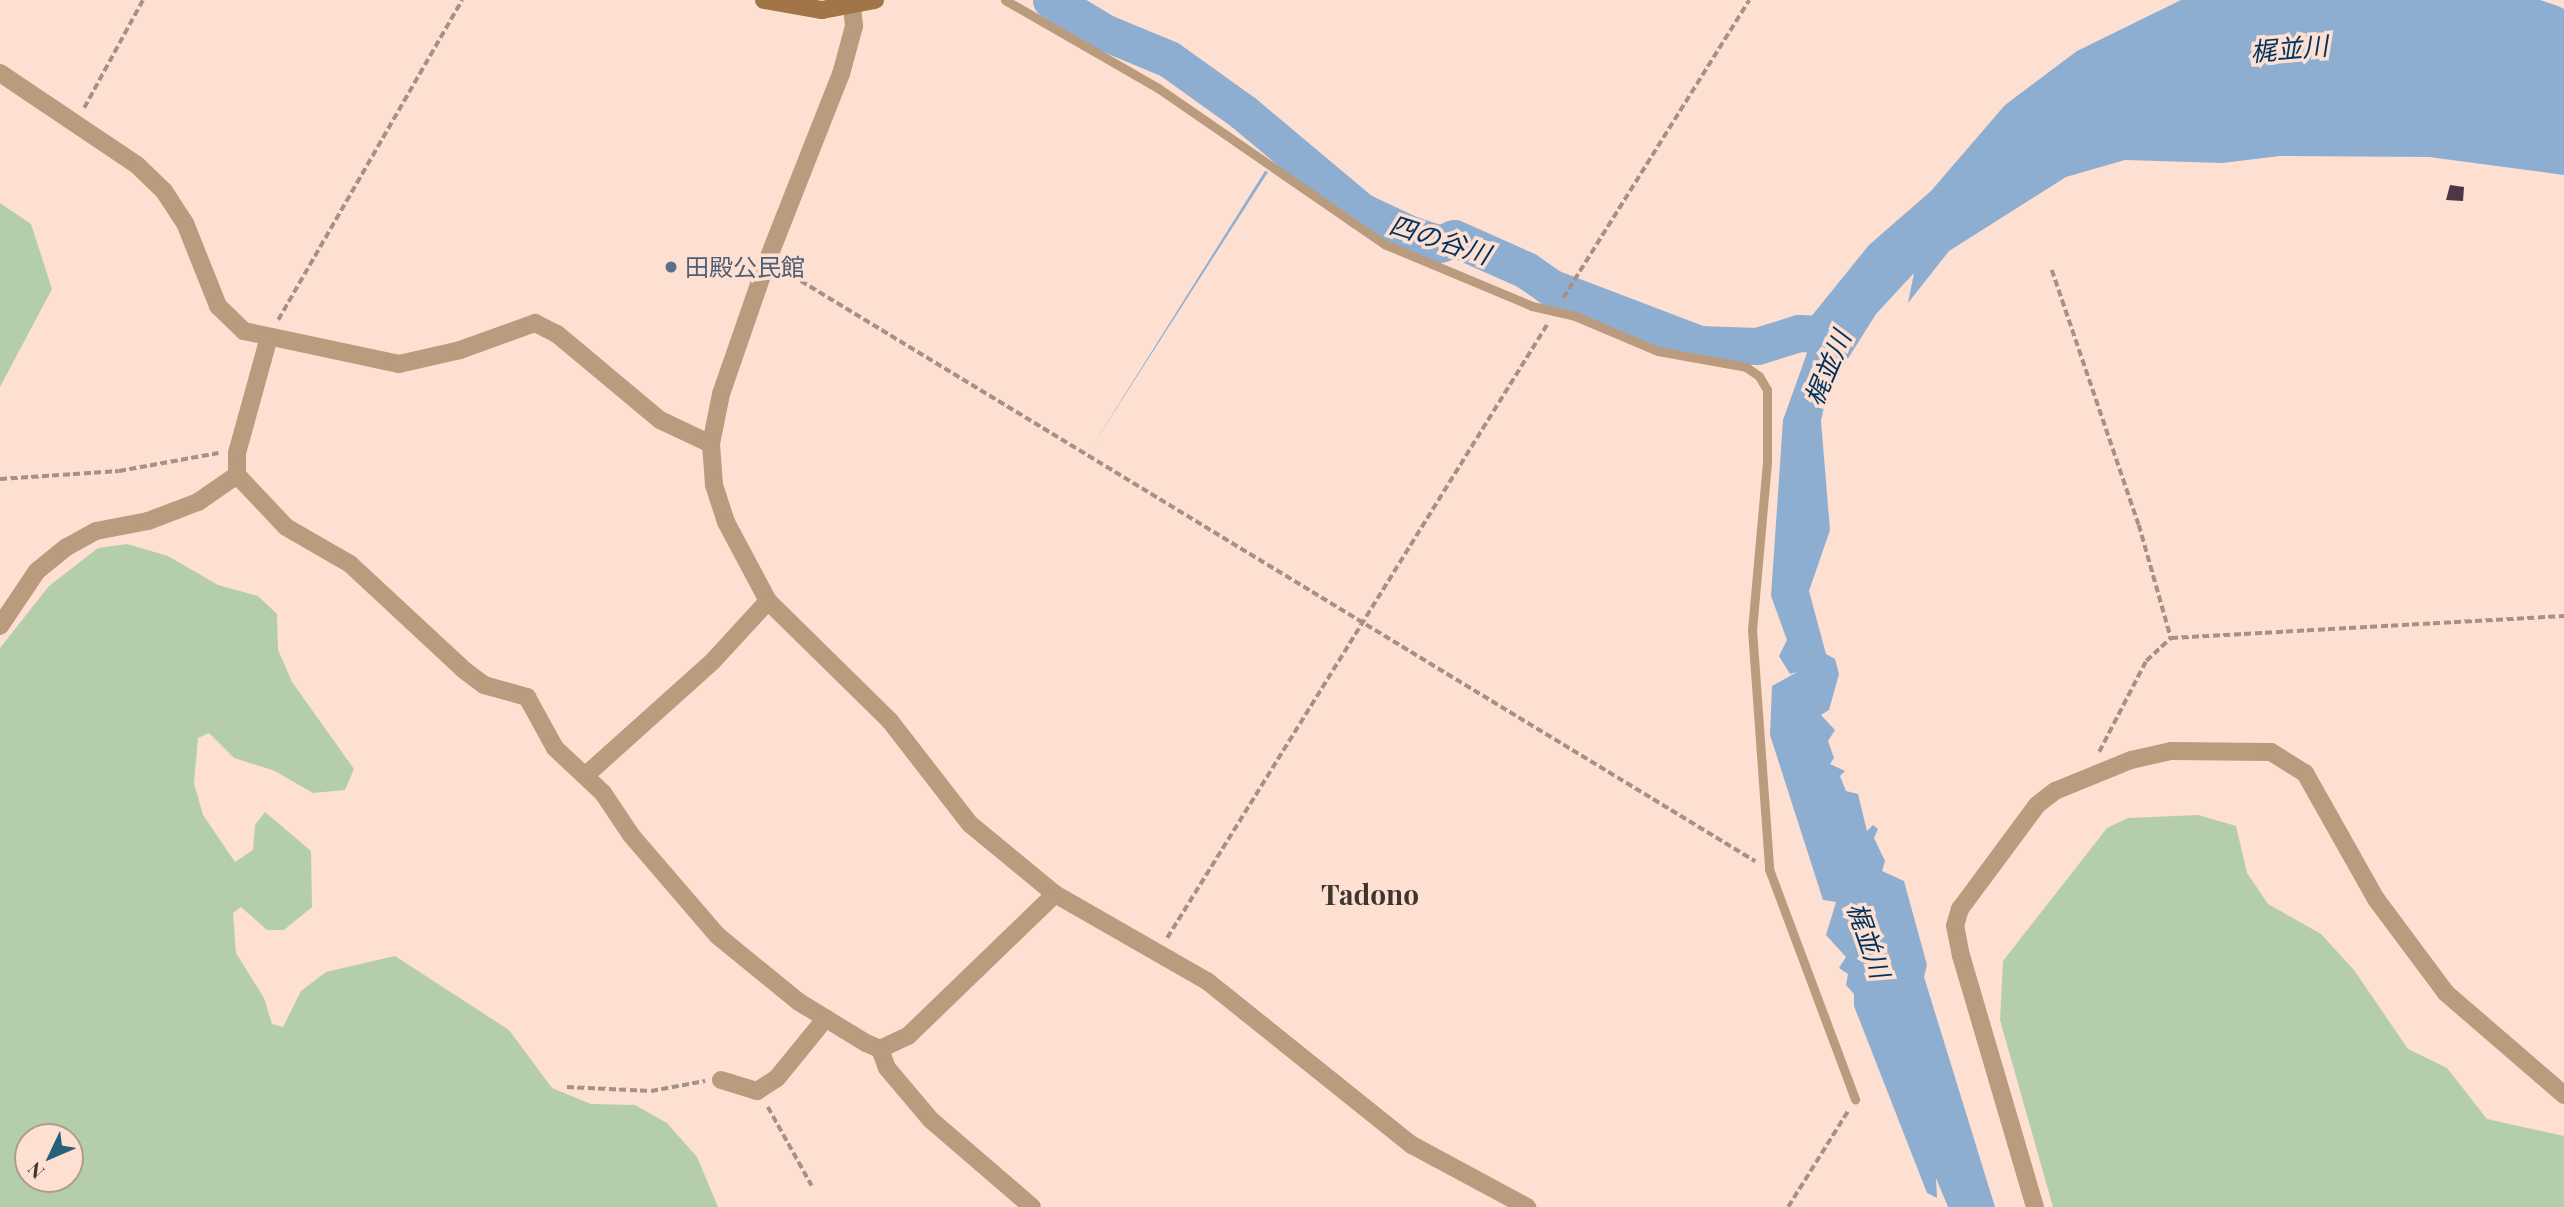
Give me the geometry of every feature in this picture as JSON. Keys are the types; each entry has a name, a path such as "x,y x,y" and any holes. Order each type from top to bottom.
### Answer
{"main road":[{"path":"764,0 822,10 875,0"}],"street":[{"path":"852,6 854,26 841,74 766,264 721,394 711,444 715,485 726,522 768,601 890,720 970,824 1055,894 1207,981 1412,1145 1527,1207"},
{"path":"0,73 75,126 137,165 164,191 185,223 222,312 244,331 399,364 460,350 535,323 557,334 660,419 711,444"},
{"path":"270,337 237,453 237,475 286,527 350,564 464,670 484,685 527,697 555,748 586,775 718,936 826,1018 880,1049 887,1069 931,1120 1032,1207"},
{"path":"0,626 37,571 67,547 96,531 148,521 198,502 237,475"},
{"path":"586,775 712,662 768,601"},
{"path":"2035,1207 1955,926 1959,909 2037,805 2093,774 2171,751 2271,751 2289,760 2305,773 2375,899 2446,993 2564,1095"},
{"path":"880,1049 908,1036 1055,894"},
{"path":"721,1080 757,1091 777,1078 826,1018"}],"lane":[{"path":"1005,0 1158,88 1384,244 1557,309 1658,351 1746,367 1768,390 1752,629 1769,869 1855,1098"}],"path":[{"path":"75,126 143,0"},
{"path":"270,337 462,0"},
{"path":"1158,952 1364,626 1749,0"},
{"path":"766,264 789,273 1364,626 1769,869"},
{"path":"2052,270 2139,525 2171,638"},
{"path":"0,479 119,471 237,453"},
{"path":"2093,774 2092,765 2146,661 2171,638 2564,616"},
{"path":"568,1087 651,1091 721,1080"},
{"path":"757,1091 812,1186"},
{"path":"1788,1207 1855,1098"}],"green space":[{"path":"0,203 31,224 52,289 0,387"},
{"path":"127,544 168,556 218,585 258,596 277,614 278,650 292,682 354,769 345,790 313,793 275,771 234,758 209,733 198,738 194,783 203,815 235,862 253,850 255,825 265,812 311,851 312,907 284,930 267,930 241,907 233,913 236,953 264,998 272,1024 283,1027 301,991 326,972 395,956 509,1030 552,1088 591,1104 635,1105 667,1123 697,1157 718,1207 0,1207 0,648 49,586 98,548"},
{"path":"2198,815 2236,826 2247,873 2268,904 2321,934 2354,970 2408,1049 2447,1068 2487,1119 2564,1136 2564,1207 2053,1207 2000,1020 2003,961 2107,828 2128,818"}],"water":[{"name":"梶並川","path":"2181,0 2540,0 2558,6 2564,9 2564,175 2429,157 2280,156 2222,163 2125,160 2066,177 1949,251 1908,303 1914,273 1876,314 1827,392 1821,421 1830,530 1809,591 1826,654 1835,659 1839,674 1829,710 1821,715 1835,730 1828,741 1834,758 1830,764 1845,771 1840,776 1846,791 1858,794 1867,831 1873,825 1878,829 1874,838 1885,861 1882,871 1904,881 1927,965 1924,977 1995,1207 1948,1207 1936,1178 1937,1198 1927,1193 1854,1006 1854,994 1846,985 1848,974 1839,968 1846,957 1826,935 1836,902 1823,900 1770,735 1772,686 1797,672 1790,674 1779,656 1787,640 1771,596 1783,420 1807,353 1801,341 1806,323 1869,245 1931,191 2005,105 2077,51"},
{"path":"1265,171 1268,172 1093,445"}],"building":[{"path":"2450,185 2464,187 2463,201 2446,200"}],"waterway":[{"name":"四の谷川","path":"1051,0 1104,32 1169,59 1243,112 1361,211 1410,234 1440,244 1454,238 1526,270 1550,287 1699,344 1757,346 1799,333 1835,334"}],"place":[{"name":"田殿公民館","path":"671,267"}],"district":[{"name":"Tadono","path":"1370,894"}]}
